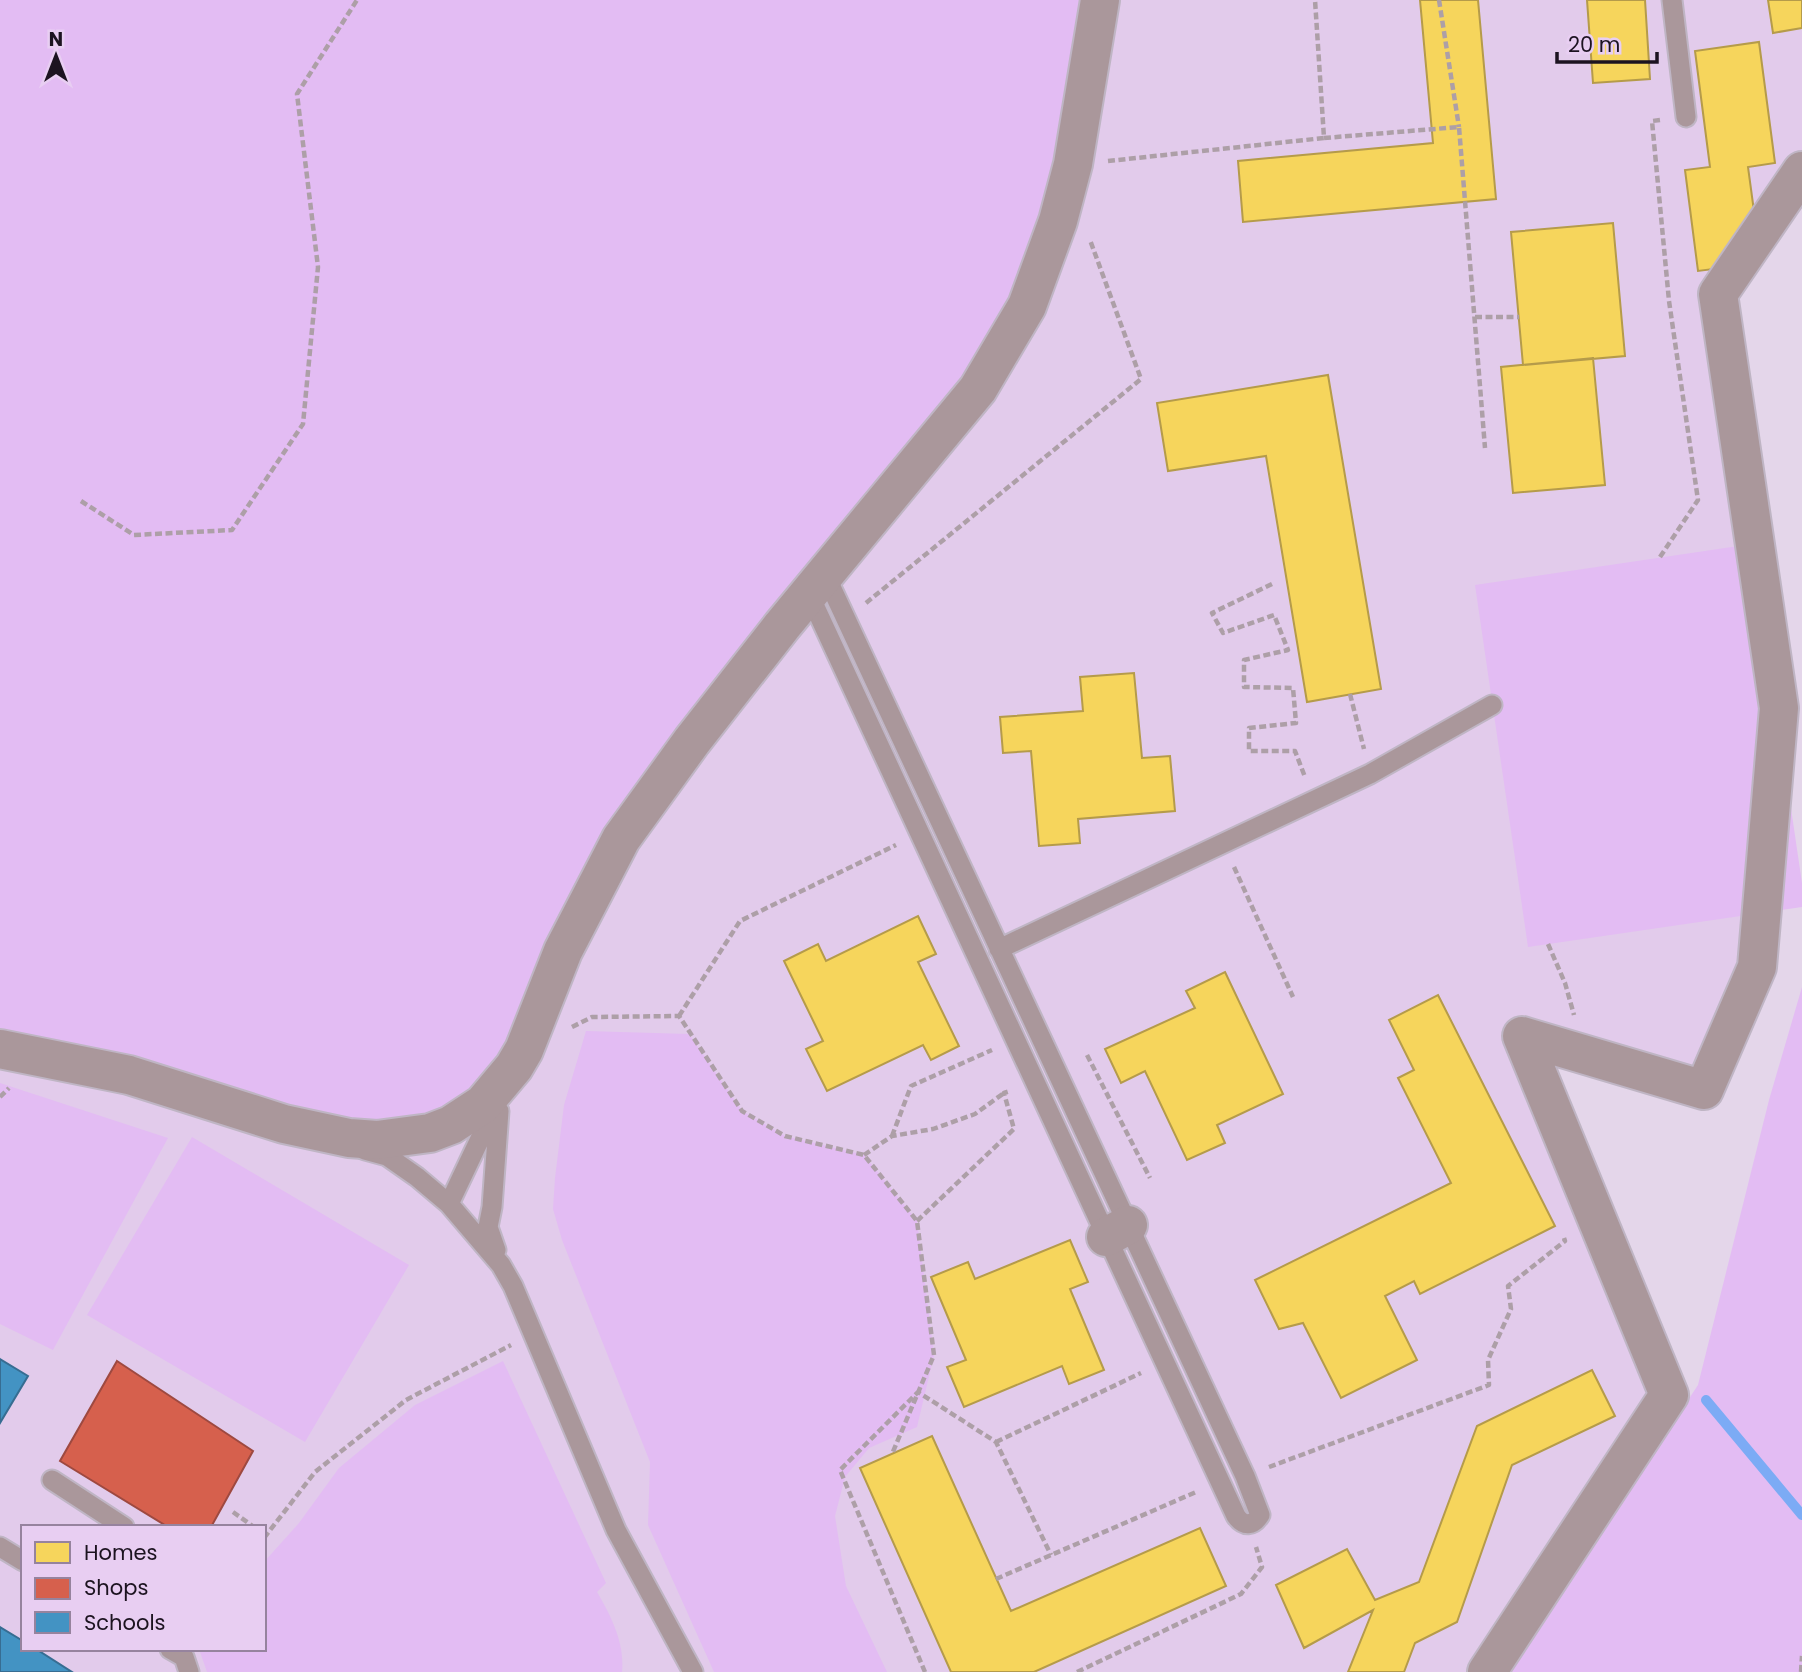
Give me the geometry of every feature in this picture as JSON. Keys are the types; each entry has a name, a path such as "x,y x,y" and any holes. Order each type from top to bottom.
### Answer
{"street":[{"path":"1488,1672 1669,1395 1522,1036 1704,1090 1757,967 1779,708 1718,293 1802,171"},
{"path":"817,584 978,389"},
{"path":"692,741 782,626"},
{"path":"284,1124 349,1138 377,1140 430,1133 451,1125 483,1104 519,1059"}],"lane":[{"path":"978,389 1027,306 1058,221 1073,164 1100,0"},
{"path":"1672,0 1686,117"},
{"path":"817,584 847,619 999,949 1117,1231 1164,1362 1236,1516 1240,1522 1248,1525 1260,1515 1245,1476 1117,1231 1035,1084 919,834 817,584"},
{"path":"782,626 817,584"},
{"path":"999,949 1370,774 1492,705"},
{"path":"500,1265 488,1227 492,1207 499,1109 563,951 621,839 692,741"},
{"path":"0,1049 129,1075 343,1145 387,1156 449,1204 500,1265 513,1286 616,1530 693,1672"},
{"path":"449,1204 519,1059"},
{"path":"52,1480 121,1525"},
{"path":"0,1547 21,1560"}],"path":[{"path":"81,501 134,535 232,530 303,424 318,267 297,94 357,0"},
{"path":"1315,0 1324,138"},
{"path":"1439,0 1459,127 1485,448"},
{"path":"1660,558 1698,500 1669,301 1652,121 1686,117"},
{"path":"1073,164 1459,127"},
{"path":"847,619 1140,379 1086,229"},
{"path":"1475,317 1519,317"},
{"path":"1272,584 1212,613 1223,633 1274,615 1288,650 1244,660 1244,687 1293,688 1296,723 1249,728 1249,751 1294,751 1314,800"},
{"path":"1350,694 1370,774"},
{"path":"679,1016 740,921 919,834"},
{"path":"1224,843 1293,997"},
{"path":"1548,944 1565,983 1574,1015 1570,1050"},
{"path":"519,1059 592,1017 679,1016"},
{"path":"679,1016 742,1111 785,1136 864,1155 917,1221 934,1355 891,1454"},
{"path":"892,1136 911,1086 994,1049"},
{"path":"1087,1055 1150,1178"},
{"path":"864,1155 892,1136 933,1129 975,1114 1004,1093 1035,1084"},
{"path":"917,1221 1014,1129 1004,1093"},
{"path":"1245,1476 1489,1385 1488,1360 1511,1309 1508,1286 1565,1241 1560,1228"},
{"path":"266,1535 315,1472 406,1400 534,1334"},
{"path":"996,1442 1164,1362"},
{"path":"918,1392 996,1442 1051,1555"},
{"path":"918,1392 840,1470 925,1672"},
{"path":"996,1579 1220,1482"},
{"path":"233,1512 251,1525"},
{"path":"1077,1672 1241,1594 1262,1567 1248,1525"},
{"path":"1801,1672 1802,1656"}],"shaded area":[{"path":"0,0 1100,0 1027,306 692,741 514,1067 403,1138 0,1049"},
{"path":"1100,0 1802,0 1802,171 1718,294 1779,708 1757,967 1704,1090 1523,1036 1669,1395 1487,1672 0,1672 0,1049"},
{"path":"1752,544 1802,883 1802,907 1528,947 1475,585"},
{"path":"1802,987 1802,1672 1508,1672 1698,1385 1769,1100"},
{"path":"586,1031 689,1034 742,1111 785,1136 864,1155 917,1221 934,1355 917,1427 869,1448 845,1477 835,1516 846,1586 887,1672 714,1672 648,1525 650,1462 562,1240 553,1209 564,1105"},
{"path":"0,1083 168,1138 53,1350 0,1324"},
{"path":"192,1137 409,1265 305,1442 87,1315"},
{"path":"503,1361 606,1583 597,1592 619,1640 622,1672 207,1672 200,1651 266,1651 266,1560 299,1523 339,1468 415,1405"}],"building: Homes":[{"path":"1420,0 1478,0 1496,199 1243,222 1238,161 1433,143"},
{"path":"1587,0 1645,0 1650,79 1593,83"},
{"path":"1768,0 1802,0 1802,28 1773,33"},
{"path":"1759,42 1775,163 1748,167 1761,263 1698,271 1685,170 1710,167 1695,51"},
{"path":"1613,223 1625,356 1523,365 1511,232"},
{"path":"1593,358 1605,485 1513,493 1501,367"},
{"path":"1328,375 1381,689 1307,702 1266,456 1168,471 1157,403"},
{"path":"1134,673 1142,758 1170,756 1175,811 1078,819 1080,843 1039,846 1031,751 1003,753 1000,717 1083,711 1080,677"},
{"path":"918,916 936,954 918,962 959,1046 931,1060 923,1045 827,1091 806,1049 823,1041 784,961 818,944 826,961"},
{"path":"1225,972 1283,1094 1217,1125 1225,1143 1187,1160 1145,1071 1121,1083 1105,1049 1195,1008 1186,991"},
{"path":"1438,995 1555,1226 1420,1294 1414,1281 1385,1296 1417,1360 1341,1398 1303,1323 1279,1329 1255,1280 1451,1183 1398,1078 1414,1070 1389,1020"},
{"path":"1070,1240 1088,1282 1070,1289 1104,1370 1069,1384 1062,1366 964,1407 947,1367 966,1360 931,1277 968,1262 975,1279"},
{"path":"1592,1370 1615,1416 1512,1465 1457,1622 1415,1643 1404,1672 1348,1672 1373,1610 1304,1648 1276,1585 1347,1549 1375,1600 1419,1582 1477,1426"},
{"path":"932,1436 1011,1611 1200,1528 1226,1586 1034,1672 951,1672 860,1468"}],"building: Shops":[{"path":"117,1361 253,1451 212,1525 165,1525 60,1461"}],"building: Schools":[{"path":"0,1359 28,1376 0,1423"},
{"path":"0,1627 21,1640 21,1651 39,1651 72,1672 0,1672"}],"waterway":[{"path":"1706,1400 1802,1515"}]}
